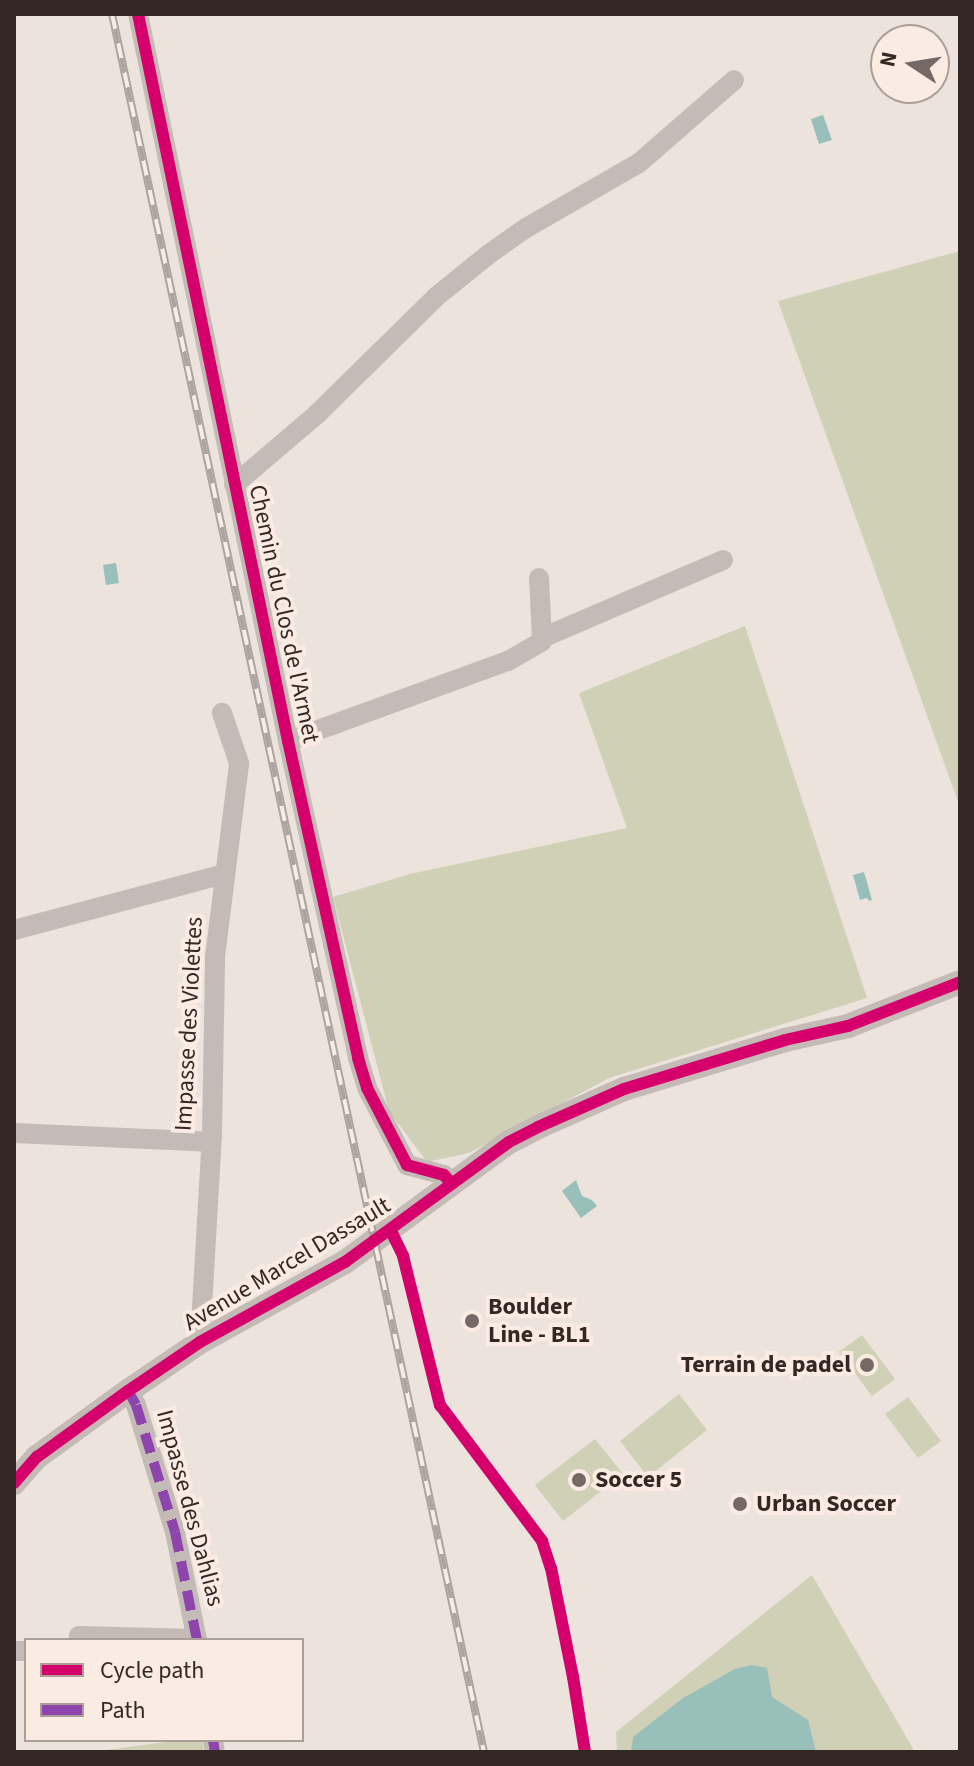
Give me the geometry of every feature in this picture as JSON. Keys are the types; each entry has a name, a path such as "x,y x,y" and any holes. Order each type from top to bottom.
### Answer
{"street":[{"name":"Chemin du Clos de l'Armet","path":"138,14 367,1088 407,1165 444,1175 451,1183"},
{"path":"239,480 316,415 437,296 526,228 639,163 734,80"},
{"path":"293,739 508,661 542,638 723,560"},
{"path":"539,578 542,638"},
{"name":"Impasse des Violettes","path":"200,1342 215,957 239,763 222,713"},
{"path":"14,930 225,874"},
{"name":"Avenue Marcel Dassault","path":"15,1489 37,1457 128,1391 200,1342 345,1262 509,1142 624,1089 785,1040 848,1026 960,982"},
{"path":"14,1133 209,1142"},
{"name":"Impasse des Dahlias","path":"128,1391 136,1405 175,1532 197,1638"},
{"path":"79,1638 138,1638"}],"green space":[{"path":"960,251 960,807 778,301"},
{"path":"745,626 867,998 609,1078 469,1153 427,1162 389,1111 333,897 410,874 627,828 579,693"},
{"name":"Terrain de padel","path":"862,1335 895,1379 872,1396 839,1352"},
{"name":"Soccer 5","path":"679,1394 707,1430 648,1477 620,1441"},
{"name":"Terrain de padel","path":"908,1397 941,1441 918,1458 885,1414"},
{"name":"Soccer 5","path":"595,1439 623,1474 563,1521 535,1485"},
{"path":"812,1575 915,1752 617,1752 616,1732"},
{"path":"165,1742 202,1742 204,1752 91,1752"}],"water":[{"path":"823,115 832,140 819,144 811,119"},
{"path":"116,563 119,583 106,585 103,565"},
{"path":"864,872 872,900 869,901 867,898 860,900 853,875"},
{"path":"576,1180 582,1196 597,1206 581,1218 562,1191"},
{"path":"752,1665 767,1668 772,1697 808,1720 816,1752 631,1752 633,1737 683,1698 735,1669"}],"railway":[{"path":"112,14 484,1752"}],"marked path":[{"path":"128,1391 136,1405 175,1532 197,1638"},
{"path":"213,1742 215,1752"}],"cycle path":[{"path":"138,14 288,741 358,1058 367,1088 407,1165 444,1175 451,1183"},
{"path":"14,1483 37,1457 128,1391 200,1342 345,1262 509,1142 624,1089 785,1040 848,1026 960,982"},
{"path":"391,1231 403,1256 440,1405 542,1541 551,1568 585,1752"}],"place":[{"name":"Boulder Line - BL1","path":"472,1321"},
{"name":"Terrain de padel","path":"867,1365"},
{"name":"Soccer 5","path":"579,1480"},
{"name":"Urban Soccer","path":"740,1504"}]}
